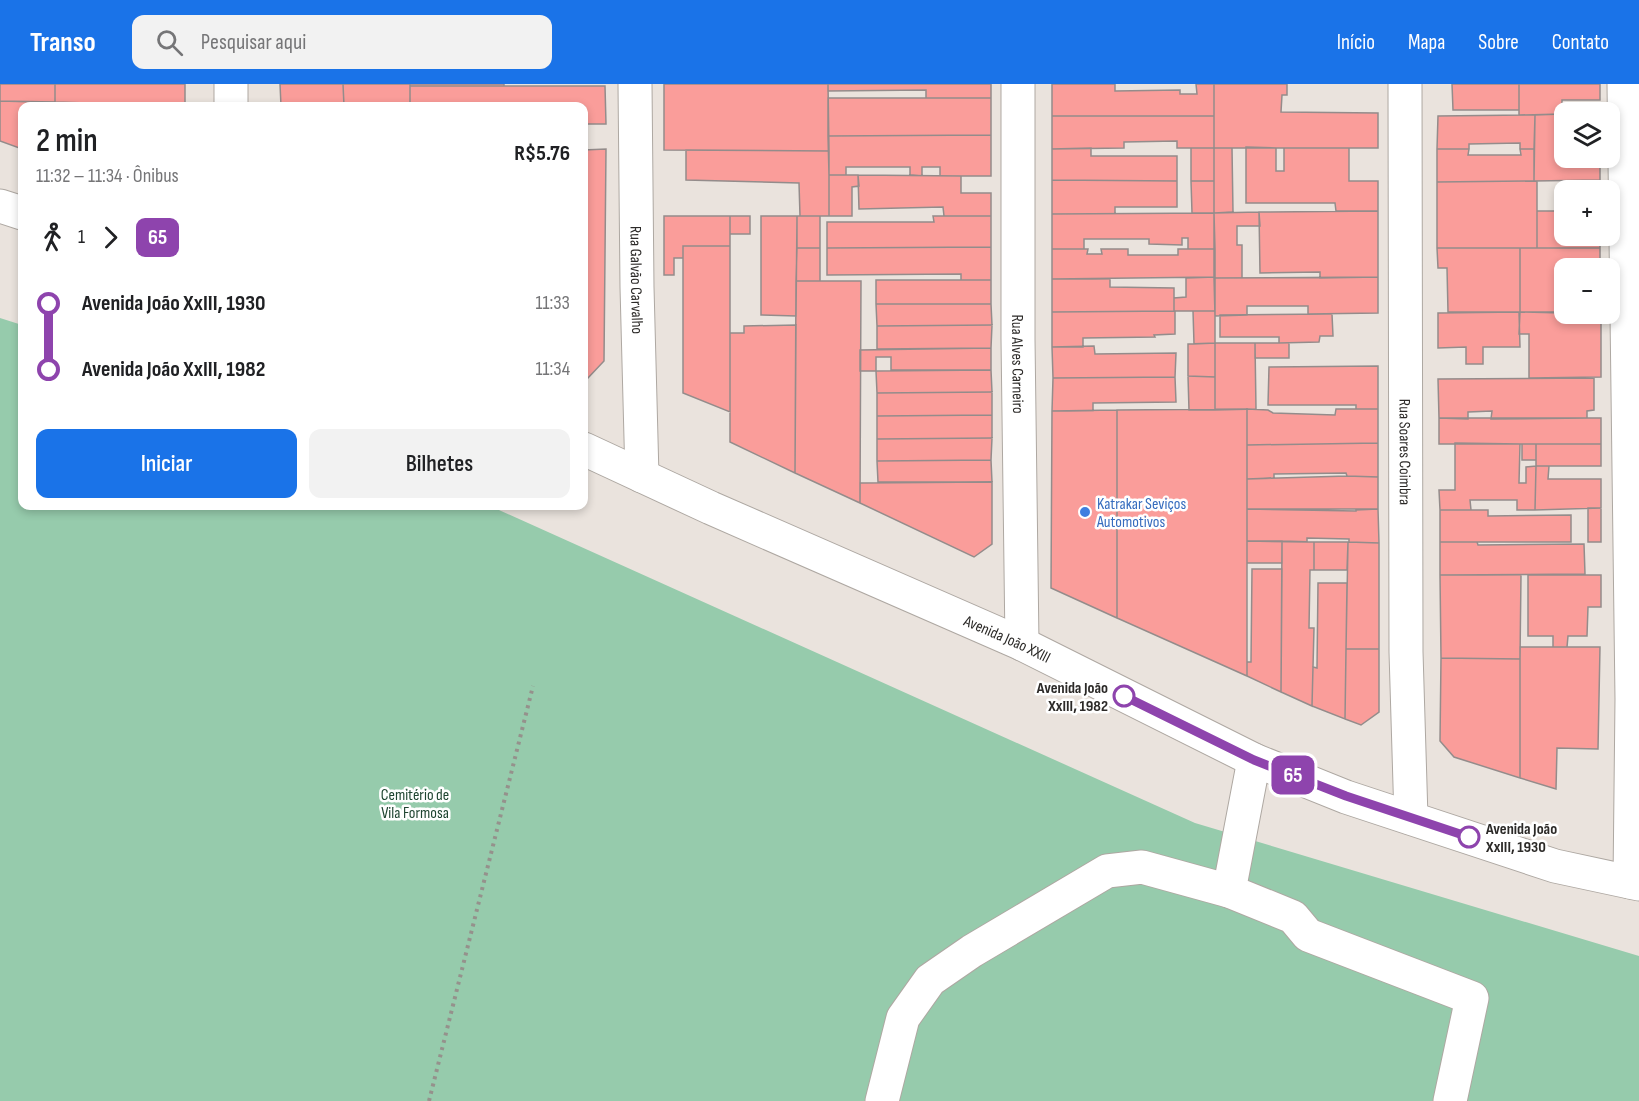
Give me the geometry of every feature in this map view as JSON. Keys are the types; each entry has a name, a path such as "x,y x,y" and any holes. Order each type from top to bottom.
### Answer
{"street":[{"path":"231,84 231,102"},
{"name":"Rua Galvão Carvalho","path":"635,84 642,476"},
{"name":"Rua Alves Carneiro","path":"1018,84 1018,339 1022,644"},
{"name":"Rua Soares Coimbra","path":"1405,84 1406,641 1411,818"},
{"path":"1624,84 1635,883"},
{"path":"0,206 18,212"},
{"name":"Avenida João XXIII","path":"588,451 711,508 1022,644 1254,760 1346,796 1555,866 1635,883"},
{"path":"1229,891 1254,760"},
{"path":"882,1101 903,1018 930,980 972,951 1107,871 1142,867 1229,891 1293,917 1308,935 1472,998 1450,1101"}],"path":[{"path":"429,1101 533,686"}],"green space":[{"name":"Cemitério de Vila Formosa","path":"0,318 18,324 18,510 499,510 1195,823 1639,956 1639,1101 0,1101"}],"building":[{"path":"0,84 55,84 55,102 0,101"},
{"path":"55,84 185,84 185,102 55,102"},
{"path":"280,84 343,84 344,102 281,102"},
{"path":"343,84 410,84 410,102 344,102"},
{"path":"410,84 504,84 504,86 410,86"},
{"path":"664,84 828,84 829,151 664,150"},
{"path":"828,84 991,84 991,98 926,98 926,90 828,91"},
{"path":"1052,84 1115,84 1115,91 1180,90 1180,94 1197,94 1196,84 1214,84 1214,116 1052,116"},
{"path":"1214,84 1287,84 1287,95 1282,95 1281,112 1378,113 1378,148 1214,148"},
{"path":"1452,84 1519,84 1519,110 1453,110"},
{"path":"1519,84 1600,84 1600,100 1562,100 1562,102 1554,102 1554,114 1519,115"},
{"path":"410,86 605,86 606,124 588,124 588,102 410,102"},
{"path":"828,98 991,98 991,135 828,136"},
{"path":"0,101 37,102 18,102 18,148 0,141"},
{"path":"1554,114 1554,168 1600,168 1600,180 1534,181 1535,115"},
{"path":"1535,115 1534,149 1520,149 1520,143 1469,144 1469,149 1437,149 1438,116"},
{"path":"1052,116 1214,116 1214,148 1177,148 1177,141 1124,142 1124,148 1052,149"},
{"path":"991,135 991,176 940,176 940,167 922,167 922,176 910,175 910,167 846,167 846,175 829,175 828,136"},
{"path":"1246,147 1276,148 1276,171 1284,171 1284,148 1349,148 1349,181 1378,181 1378,211 1336,211 1335,203 1246,203"},
{"path":"1091,148 1091,156 1177,156 1177,181 1052,180 1052,149"},
{"path":"1191,148 1214,148 1214,181 1191,181"},
{"path":"1214,148 1232,148 1233,212 1214,213"},
{"path":"606,149 604,361 588,378 588,150"},
{"path":"1437,149 1469,149 1468,155 1521,155 1520,149 1534,149 1534,181 1437,182"},
{"path":"686,150 829,151 829,216 800,216 799,183 686,180"},
{"path":"829,175 858,175 859,186 852,187 852,216 829,216"},
{"path":"858,175 961,176 961,193 991,193 991,216 944,216 943,207 859,209"},
{"path":"1052,180 1177,181 1177,207 1115,207 1115,214 1052,214"},
{"path":"1191,181 1214,181 1214,213 1192,213"},
{"path":"1537,181 1537,248 1437,248 1437,182"},
{"path":"1378,211 1378,277 1320,278 1320,272 1260,273 1259,212"},
{"path":"1537,211 1554,211 1554,246 1600,246 1600,248 1537,248"},
{"path":"1259,212 1260,226 1237,226 1237,245 1242,245 1242,278 1214,278 1214,213"},
{"path":"1214,213 1215,249 1188,249 1188,238 1182,238 1182,245 1149,244 1149,239 1084,239 1084,249 1052,249 1052,214"},
{"path":"664,216 730,216 730,246 683,246 683,258 674,258 674,275 664,275"},
{"path":"730,216 750,216 750,234 730,234"},
{"path":"761,216 797,216 796,316 761,315"},
{"path":"797,216 820,216 820,248 797,248"},
{"path":"933,216 991,216 991,247 827,248 827,222 934,222"},
{"path":"683,246 730,246 730,412 683,393"},
{"path":"991,247 991,280 961,280 961,274 827,275 827,248"},
{"path":"797,248 820,248 820,281 796,281"},
{"path":"1437,248 1520,248 1520,312 1448,312 1447,268 1438,268"},
{"path":"1520,248 1600,248 1600,258 1554,258 1554,312 1520,312"},
{"path":"1052,249 1088,249 1087,254 1102,254 1101,249 1128,249 1128,255 1178,255 1178,249 1215,249 1215,277 1052,279"},
{"path":"1215,277 1215,311 1174,311 1174,298 1186,297 1186,278"},
{"path":"1378,277 1378,313 1308,314 1308,306 1247,306 1247,315 1215,316 1214,278"},
{"path":"1052,279 1110,279 1110,287 1174,288 1174,311 1052,312"},
{"path":"876,280 991,280 991,304 876,304"},
{"path":"796,281 861,281 860,503 795,473"},
{"path":"876,304 991,304 992,325 877,326"},
{"path":"1175,311 1175,334 1154,335 1155,337 1083,338 1083,347 1052,347 1052,312"},
{"path":"1193,311 1215,311 1215,343 1194,344"},
{"path":"1519,312 1520,347 1483,347 1483,364 1466,364 1466,347 1438,348 1438,313"},
{"path":"1520,312 1554,313 1554,324 1601,324 1601,377 1529,378 1529,334 1519,334"},
{"path":"1332,314 1333,336 1320,336 1319,342 1279,343 1279,337 1220,337 1220,315"},
{"path":"796,325 795,473 730,442 730,333 744,333 744,326"},
{"path":"992,325 991,348 877,349 877,326"},
{"path":"1215,343 1215,377 1188,376 1188,344"},
{"path":"1215,343 1255,343 1256,409 1215,410"},
{"path":"1255,343 1289,343 1289,358 1255,358"},
{"path":"1094,346 1095,354 1176,353 1175,377 1053,378 1052,347"},
{"path":"991,348 991,370 891,370 891,357 876,357 876,371 860,371 860,350"},
{"path":"1378,366 1378,409 1356,409 1356,405 1268,405 1269,367"},
{"path":"991,370 992,392 877,393 876,371"},
{"path":"1188,376 1215,377 1215,410 1189,410"},
{"path":"1175,377 1176,402 1093,403 1093,411 1052,411 1053,378"},
{"path":"1594,378 1594,410 1587,411 1587,418 1491,419 1492,411 1468,412 1468,419 1439,418 1438,379"},
{"path":"992,392 992,415 877,416 877,393"},
{"path":"1247,409 1247,676 1117,618 1117,410"},
{"path":"1247,409 1268,410 1273,413 1335,415 1336,409 1378,409 1378,443 1247,445"},
{"path":"1117,410 1117,618 1051,588 1052,411"},
{"path":"992,415 992,438 877,439 877,416"},
{"path":"1439,418 1601,418 1601,444 1439,444"},
{"path":"992,438 991,460 877,461 877,439"},
{"path":"1378,443 1378,477 1347,476 1346,473 1274,474 1274,478 1247,479 1247,445"},
{"path":"1455,443 1520,444 1519,483 1526,483 1526,467 1536,466 1535,510 1517,510 1517,500 1470,500 1471,510 1440,510 1439,490 1455,490"},
{"path":"1522,444 1536,444 1536,460 1522,460"},
{"path":"1536,444 1601,444 1601,466 1536,466"},
{"path":"991,460 992,482 878,482 877,461"},
{"path":"1536,466 1549,466 1548,479 1601,479 1601,508 1535,510"},
{"path":"1378,477 1378,509 1247,509 1247,479"},
{"path":"992,482 992,544 974,557 860,503 860,483"},
{"path":"1588,508 1601,508 1601,542 1588,542"},
{"path":"1247,509 1356,511 1378,509 1379,543 1349,542 1349,539 1307,538 1307,542 1247,541"},
{"path":"1440,510 1488,510 1488,516 1571,515 1571,542 1440,542"},
{"path":"1247,541 1282,541 1282,563 1247,563"},
{"path":"1282,541 1314,542 1314,570 1310,570 1309,628 1314,628 1312,706 1281,692"},
{"path":"1314,542 1348,542 1347,570 1314,570"},
{"path":"1348,542 1379,543 1379,649 1346,649"},
{"path":"1440,542 1477,542 1478,545 1584,544 1585,574 1440,575"},
{"path":"1252,569 1282,569 1281,692 1247,676 1247,662 1251,662"},
{"path":"1440,575 1521,575 1520,659 1441,658"},
{"path":"1528,575 1601,575 1601,607 1588,607 1587,636 1568,636 1567,647 1553,647 1553,636 1528,636"},
{"path":"1318,583 1347,583 1345,719 1312,706 1313,667 1317,668"},
{"path":"1520,647 1600,647 1598,749 1557,748 1556,789 1520,778"},
{"path":"1346,649 1379,649 1379,712 1361,725 1345,719"},
{"path":"1441,658 1520,659 1520,778 1454,757 1440,741"}],"bus line":[{"name":"65","path":"1124,696 1254,760 1346,796 1469,837"}],"place":[{"name":"Katrakar Seviços Automotivos","path":"1085,512"},
{"name":"Avenida João XxIII, 1982","path":"1124,696"},
{"name":"Avenida João XxIII, 1930","path":"1469,837"}]}
